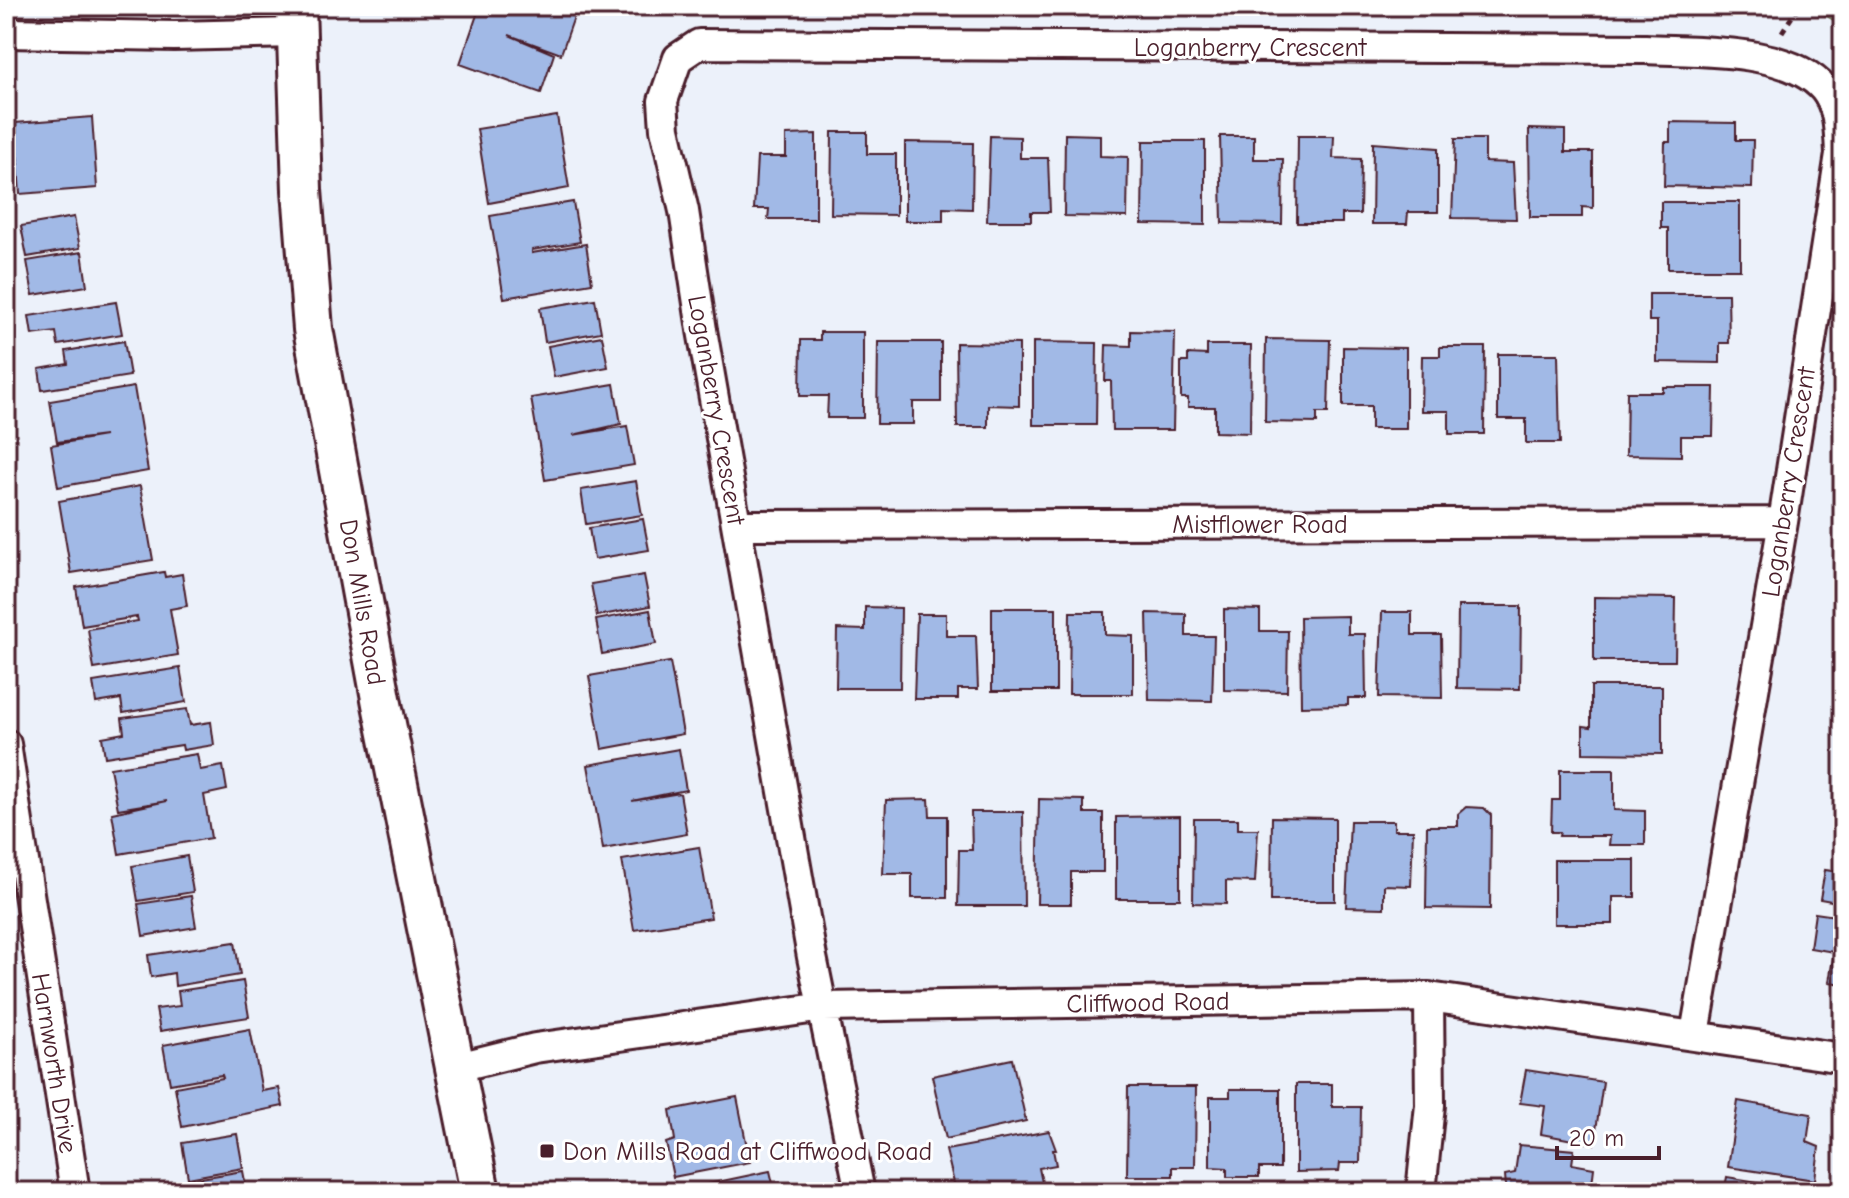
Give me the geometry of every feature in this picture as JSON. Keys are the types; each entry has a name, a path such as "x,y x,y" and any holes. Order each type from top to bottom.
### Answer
{"main road":[{"name":"Don Mills Road","path":"295,19 313,329 382,704 480,1192"}],"street":[{"path":"6,33 197,36 295,19"},
{"name":"Loganberry Crescent","path":"860,1192 737,525 682,198 665,129 663,101 678,58 699,44 1645,49 1766,59 1804,72 1825,90 1837,116 1840,154 1783,522 1695,1034"},
{"name":"Mistflower Road","path":"737,525 1783,522"},
{"name":"Harnworth Drive","path":"6,744 75,1192"},
{"path":"1421,1192 1430,1105 1429,997"},
{"name":"Cliffwood Road","path":"454,1068 535,1048 824,1007 1429,997 1843,1058"}],"green space":[{"path":"1811,6 1843,6 1843,26"}],"building":[{"path":"480,6 551,6 575,14 561,54 509,35 554,54 541,93 460,64"},
{"path":"557,116 569,188 489,203 477,129"},
{"path":"92,117 97,188 20,194 15,123"},
{"path":"1670,122 1736,123 1736,140 1753,140 1752,188 1664,186 1665,142 1670,142"},
{"path":"1529,129 1565,130 1565,152 1593,152 1593,208 1582,207 1582,217 1530,217"},
{"path":"832,132 867,132 867,154 896,154 896,215 831,214"},
{"path":"816,134 816,219 768,219 769,209 754,209 757,157 786,157 786,135"},
{"path":"1065,134 1100,135 1100,156 1128,157 1127,217 1064,216"},
{"path":"990,136 1020,137 1020,158 1048,158 1050,212 1031,212 1031,221 987,221"},
{"path":"1220,136 1254,136 1254,159 1283,159 1282,224 1222,223"},
{"path":"1298,136 1334,136 1333,158 1361,159 1360,214 1342,214 1342,223 1297,223"},
{"path":"1455,139 1485,139 1485,162 1513,163 1516,219 1452,218"},
{"path":"1143,141 1205,141 1205,225 1142,224"},
{"path":"905,142 973,143 972,209 943,208 943,221 905,221"},
{"path":"1373,143 1438,148 1438,212 1408,212 1407,224 1372,224"},
{"path":"573,202 580,242 532,250 532,253 586,244 592,283 504,298 490,216"},
{"path":"1661,202 1740,202 1740,269 1668,269 1668,228 1661,228"},
{"path":"74,217 80,248 27,257 21,226"},
{"path":"82,252 87,286 33,295 27,261"},
{"path":"1649,294 1728,294 1729,343 1720,343 1720,363 1657,362 1657,321 1649,321"},
{"path":"595,299 601,332 545,342 540,308"},
{"path":"116,302 122,334 58,345 56,332 32,335 29,316"},
{"path":"1131,331 1175,332 1173,430 1112,430 1111,381 1105,381 1106,345 1131,346"},
{"path":"820,332 863,332 863,418 827,418 828,396 800,396 801,340 820,340"},
{"path":"602,336 608,367 554,377 548,346"},
{"path":"1266,339 1330,340 1328,413 1317,413 1317,423 1265,422"},
{"path":"124,341 130,376 42,390 39,369 68,364 66,351"},
{"path":"878,342 941,342 941,402 913,402 913,424 877,424"},
{"path":"1033,342 1097,343 1096,425 1033,425"},
{"path":"956,343 1019,344 1019,406 988,405 988,427 957,427"},
{"path":"1207,345 1251,345 1250,433 1215,432 1215,407 1188,407 1188,398 1181,398 1181,362 1188,362 1188,354 1207,355"},
{"path":"1343,347 1406,348 1406,429 1371,429 1371,406 1343,406"},
{"path":"1440,347 1485,347 1484,434 1449,434 1449,411 1421,411 1422,356 1440,356"},
{"path":"1498,354 1558,354 1560,443 1526,443 1526,419 1498,419"},
{"path":"614,384 621,424 573,435 627,426 634,465 545,480 531,398"},
{"path":"134,387 148,471 58,487 51,445 105,436 57,442 50,401"},
{"path":"1663,387 1714,387 1713,436 1681,436 1681,456 1626,455 1627,392 1663,392"},
{"path":"636,481 642,515 586,524 581,490"},
{"path":"140,486 153,560 71,573 59,501"},
{"path":"643,519 649,550 594,559 589,528"},
{"path":"164,572 165,577 182,574 187,606 170,609 178,655 94,669 88,629 138,621 137,617 82,626 76,587"},
{"path":"644,575 650,606 597,616 591,584"},
{"path":"1594,597 1676,598 1675,661 1594,661"},
{"path":"1458,606 1521,606 1520,689 1457,688"},
{"path":"865,607 901,608 900,688 836,688 837,629 865,630"},
{"path":"992,608 1056,608 1056,691 992,691"},
{"path":"1224,609 1260,610 1260,631 1288,631 1287,691 1224,690"},
{"path":"650,610 656,644 602,654 596,620"},
{"path":"1070,612 1105,612 1105,635 1133,636 1133,694 1069,694"},
{"path":"1382,612 1412,612 1412,635 1441,635 1442,698 1379,697"},
{"path":"1147,613 1186,614 1186,636 1214,636 1212,701 1149,700"},
{"path":"917,614 946,614 946,636 976,636 978,689 958,689 958,699 914,699"},
{"path":"1348,616 1348,634 1365,634 1366,698 1348,698 1348,705 1301,706 1300,617"},
{"path":"670,662 683,734 602,749 589,676"},
{"path":"180,668 186,702 123,713 121,699 96,703 93,682"},
{"path":"1591,686 1662,686 1662,754 1583,753 1583,726 1591,727"},
{"path":"187,709 190,725 211,722 214,745 183,750 182,745 105,757 102,737 124,733 122,718"},
{"path":"679,749 686,790 632,801 680,793 687,834 603,849 588,765"},
{"path":"197,754 200,770 223,766 227,790 204,795 211,838 119,854 112,813 167,801 118,809 110,768"},
{"path":"1843,766 1843,825 1834,823"},
{"path":"1560,770 1614,770 1614,810 1645,811 1645,845 1609,845 1610,836 1559,836 1560,832 1551,832 1552,800 1560,800"},
{"path":"929,799 930,816 947,816 947,898 912,898 912,874 883,874 886,800"},
{"path":"1039,799 1084,800 1084,813 1103,813 1103,872 1071,872 1071,904 1037,904"},
{"path":"1466,807 1484,808 1491,815 1490,909 1426,908 1427,826 1458,826 1458,814"},
{"path":"971,812 1023,812 1024,906 958,906 959,850 972,850"},
{"path":"1180,816 1180,899 1116,899 1116,817"},
{"path":"1272,817 1335,818 1335,901 1271,901"},
{"path":"1194,819 1238,819 1238,829 1258,829 1255,882 1226,881 1226,904 1193,903"},
{"path":"1350,821 1394,821 1394,830 1413,830 1411,886 1384,885 1384,908 1346,907"},
{"path":"699,847 711,918 634,930 622,860"},
{"path":"1843,848 1843,903 1820,899 1825,870 1839,872"},
{"path":"187,856 193,892 138,901 132,866"},
{"path":"1554,860 1635,860 1635,897 1613,897 1613,924 1554,924"},
{"path":"191,896 196,927 143,936 138,904"},
{"path":"1815,913 1843,917 1843,984 1829,982 1834,952 1810,948"},
{"path":"235,942 240,975 175,986 174,973 151,977 148,955"},
{"path":"243,981 249,1017 160,1031 156,1009 180,1006 178,991"},
{"path":"250,1029 262,1091 279,1088 283,1106 182,1127 175,1087 223,1078 222,1075 170,1084 163,1045"},
{"path":"1012,1059 1026,1121 946,1139 932,1076"},
{"path":"1526,1070 1603,1082 1594,1144 1541,1134 1545,1106 1520,1103"},
{"path":"1296,1084 1332,1084 1332,1107 1361,1107 1360,1163 1340,1163 1339,1171 1296,1172"},
{"path":"1128,1087 1196,1087 1195,1167 1173,1167 1173,1176 1127,1176"},
{"path":"1230,1089 1280,1089 1280,1168 1259,1168 1259,1177 1227,1177 1227,1168 1210,1167 1210,1097 1230,1097"},
{"path":"737,1097 750,1162 673,1177 666,1143 675,1140 670,1110"},
{"path":"1738,1101 1811,1114 1807,1142 1819,1147 1815,1180 1728,1167"},
{"path":"1049,1131 1056,1150 1053,1150 1056,1165 1039,1168 1044,1192 981,1192 979,1182 955,1187 946,1150"},
{"path":"237,1134 243,1168 188,1178 182,1143"},
{"path":"1519,1145 1574,1150 1572,1164 1594,1168 1591,1192 1512,1192 1512,1188 1506,1187 1505,1175 1515,1173"},
{"path":"243,1171 247,1192 191,1192 189,1180"},
{"path":"770,1171 775,1192 690,1192 689,1188"},
{"path":"1727,1177 1813,1191 1813,1192 1724,1192"}],"place":[{"name":"Don Mills Road at Cliffwood Road","path":"547,1151"}]}
